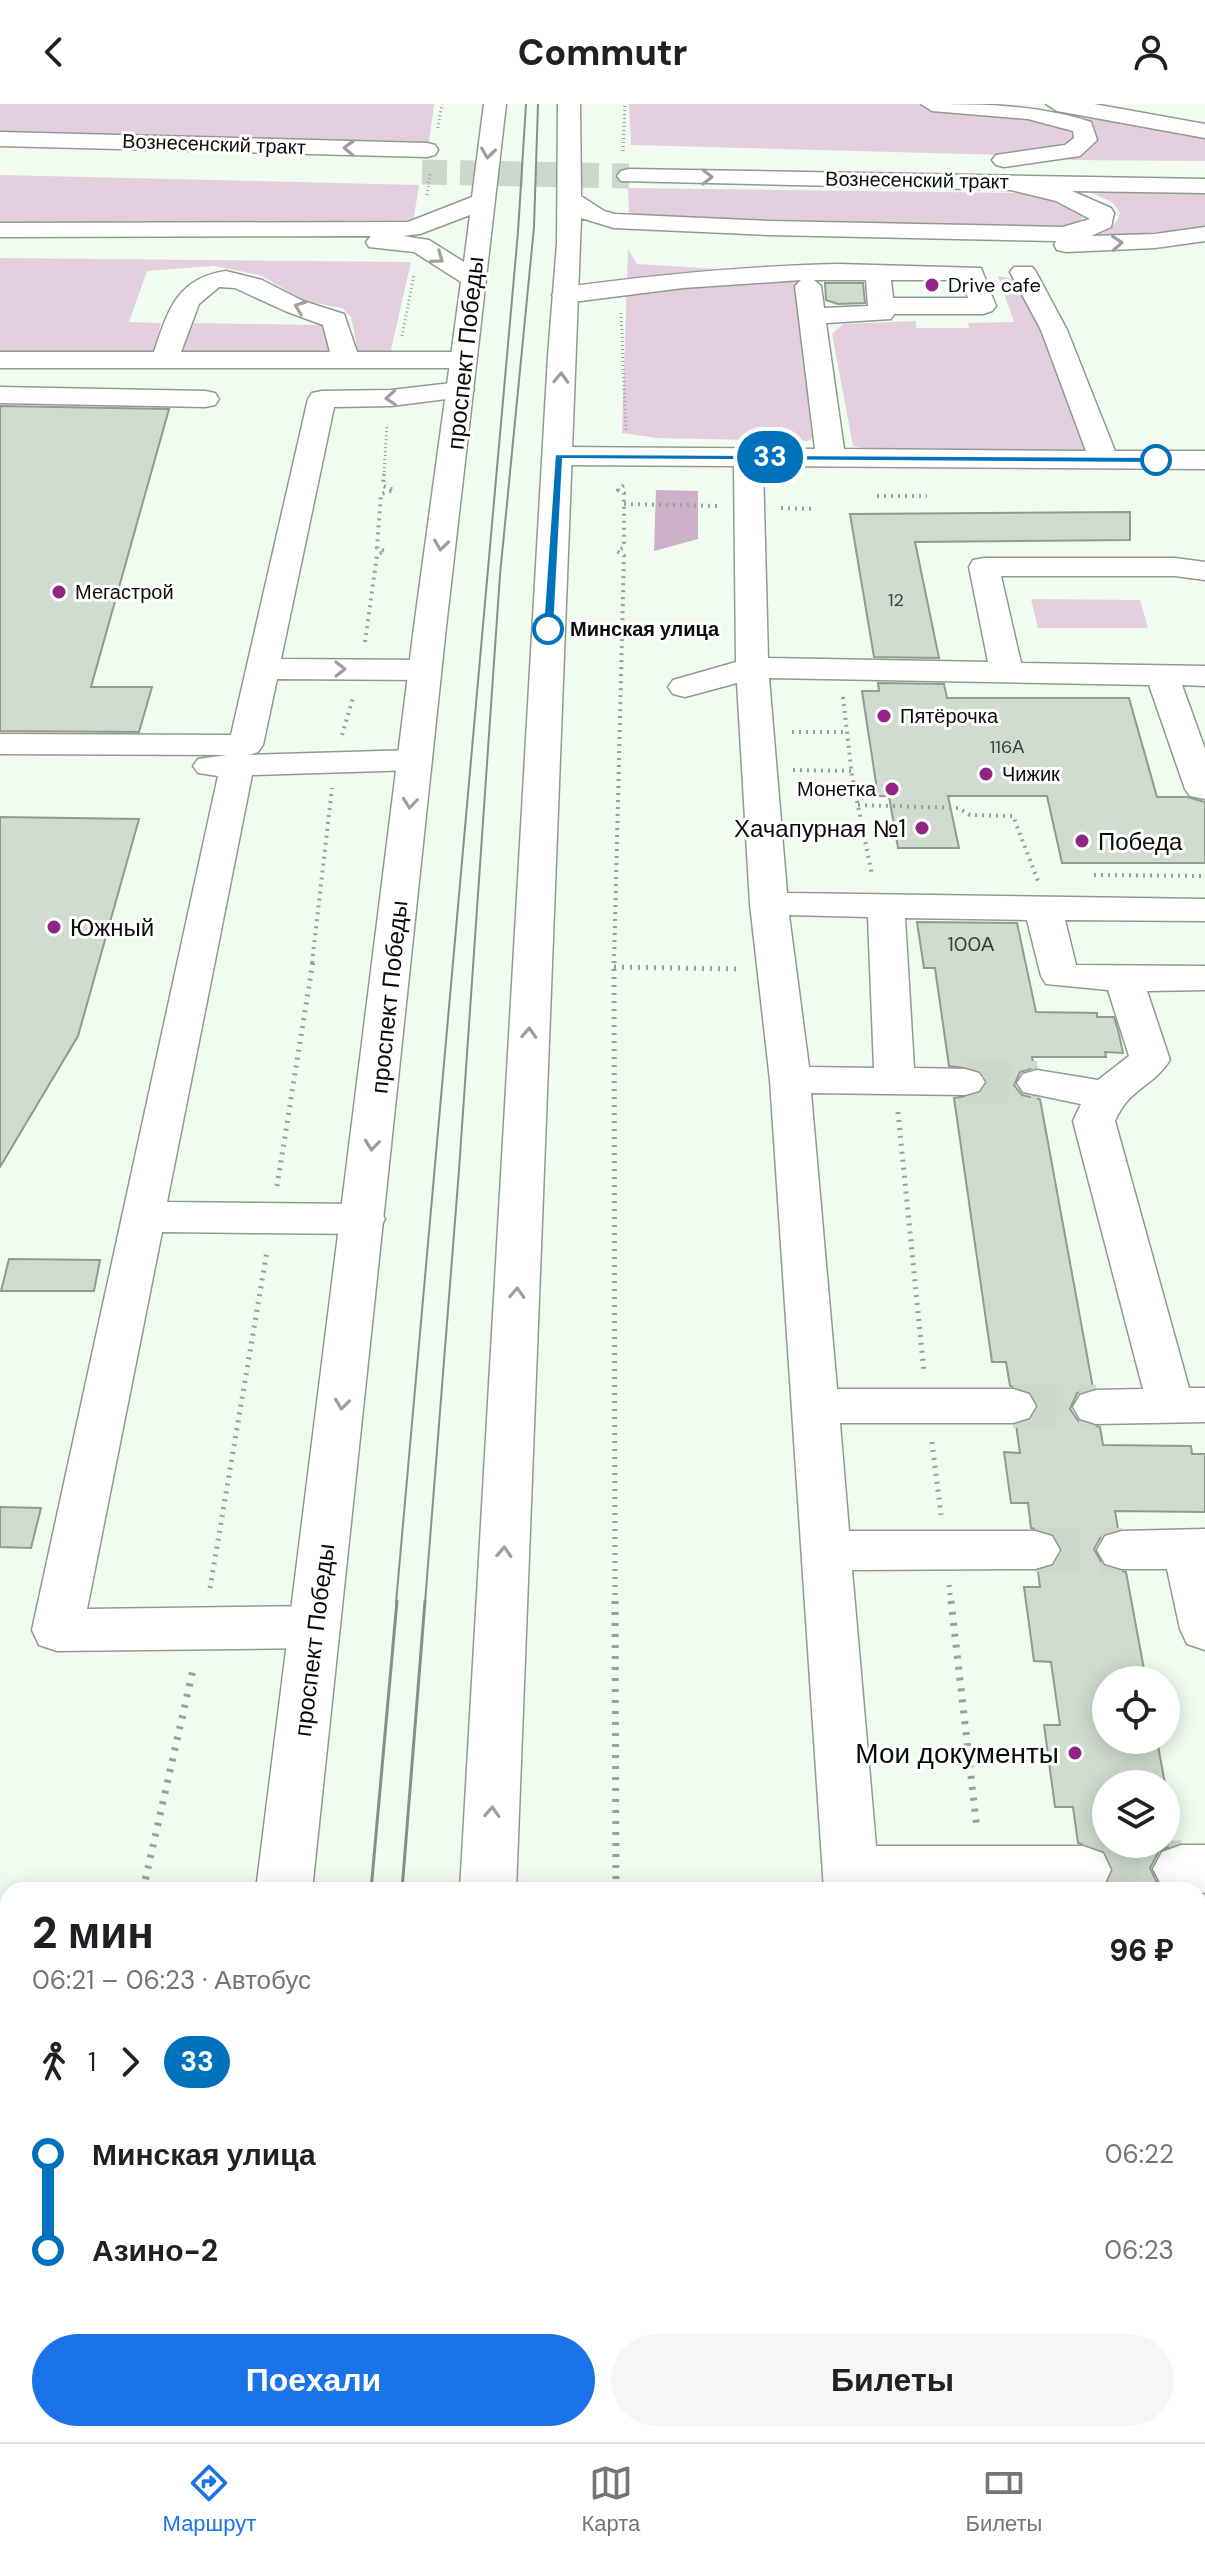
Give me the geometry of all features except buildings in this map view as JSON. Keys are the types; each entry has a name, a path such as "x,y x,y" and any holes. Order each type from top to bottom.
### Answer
{"main road":[{"path":"488,1882 570,200 569,104"},
{"path":"932,104 1033,112 1058,116 1083,127 1086,140 1072,151 990,162"},
{"path":"1057,104 1205,131"},
{"name":"проспект Победы","path":"285,1882 364,1219 425,670 474,279 490,108"},
{"path":"0,131 69,140"},
{"name":"Вознесенский тракт","path":"69,140 424,161 2,155 69,140"},
{"name":"Вознесенский тракт","path":"1205,166 990,162 629,165 1009,182 1205,186"},
{"path":"570,200 595,216 614,221 769,228 1063,234 1087,230 1102,222 1102,213 1083,203 1009,182"},
{"path":"0,230 378,231 422,227 481,202"},
{"path":"567,256 606,238 1092,245 1205,234"},
{"path":"0,240 409,243 420,245 474,279"},
{"path":"565,295 668,281 805,270 972,273 983,306 882,306"},
{"path":"805,270 831,458"},
{"path":"812,316 882,313 878,272"},
{"path":"1023,272 1047,301 1054,330 1104,460"},
{"path":"165,359 187,302 204,282 245,280 293,305 335,320 345,359"},
{"path":"0,360 462,360"},
{"path":"0,744 246,745 322,399 391,398 460,390"},
{"path":"0,395 205,399"},
{"path":"558,456 1205,460"},
{"path":"748,457 752,668 769,904 790,1080 851,1881 981,1871 1083,1870"},
{"path":"1006,671 984,567 1175,567 1205,571"},
{"path":"685,687 752,668 1205,676"},
{"path":"262,669 425,670"},
{"path":"1162,676 1195,742 1202,789 1205,789"},
{"path":"0,762 237,766 415,760"},
{"path":"237,766 57,1630 315,1627"},
{"path":"769,904 885,891 1038,885 1205,910"},
{"path":"1038,885 1060,976 1205,978"},
{"path":"885,891 895,1081"},
{"path":"1096,1407 1188,1406 1094,1121 1106,1095 1150,1060 1124,979"},
{"path":"790,1080 965,1082"},
{"path":"1037,1083 1106,1095"},
{"path":"143,1217 364,1219"},
{"path":"816,1406 1013,1406"},
{"path":"1122,1550 1196,1549 1205,1629"},
{"path":"827,1551 1035,1550"}],"path":[{"path":"397,360 415,272"},
{"path":"620,307 625,440"},
{"path":"145,1882 203,1628 312,967 335,761 361,669 377,555 385,551 377,548 381,494 394,490 383,486 389,415"},
{"path":"616,1882 614,967 624,556 617,551 624,547 624,493 618,490 624,487 623,475"},
{"path":"716,494 719,506"},
{"path":"877,496 927,496"},
{"path":"839,671 870,875 885,891"},
{"path":"789,732 848,732"},
{"path":"791,770 852,771"},
{"path":"858,805 958,808 970,815 1013,816 1038,885"},
{"path":"1088,875 1205,876"},
{"path":"614,967 775,969"},
{"path":"895,1081 981,1871"}],"shaded area":[{"path":"0,104 434,104 429,143 0,132"},
{"path":"629,104 913,104 1010,111 1070,128 1074,137 1059,150 1005,155 631,145"},
{"path":"1063,107 1205,134 1205,161 1068,160 1087,143 1088,128"},
{"path":"0,175 419,185 413,223 0,227"},
{"path":"628,188 1024,193 1053,195 1085,212 1079,224 1062,229 629,220"},
{"path":"1087,191 1205,192 1205,228 1081,239 1110,229 1120,213 1112,202"},
{"path":"628,249 637,264 783,273 800,282 816,436 808,441 657,438 622,433"},
{"path":"0,258 411,262 390,354 358,352 351,317 342,308 305,301 260,275 214,266 147,271 129,322 161,323 153,352 143,355 0,355"},
{"path":"998,276 1020,280 1055,347 1089,450 1070,453 883,452 853,446 832,334 843,324 916,321 916,328 969,328 968,323 1014,322"},
{"path":"187,323 327,325 335,352 193,355 181,352"},
{"path":"656,490 698,491 698,539 654,551"},
{"path":"1031,599 1140,600 1148,628 1038,628"}],"tunnel":[{"path":"422,172 629,176"},
{"path":"965,1082 1037,1083"},
{"path":"1013,1406 1096,1407"},
{"path":"1035,1550 1122,1550"},
{"path":"1083,1870 1181,1869"}],"tram line":[{"path":"396,1603 518,232 526,104"},
{"path":"425,1603 459,1170 500,575 534,227 538,104"},
{"path":"372,1882 397,1601"},
{"path":"403,1882 425,1601"}],"bus line":[{"name":"33","path":"548,629 558,456 1156,460"}],"place":[{"name":"Drive cafe","path":"932,285"},
{"name":"Мегастрой","path":"59,592"},
{"name":"Минская улица","path":"548,629"},
{"name":"Пятёрочка","path":"884,716"},
{"name":"Чижик","path":"986,774"},
{"name":"Монетка","path":"892,789"},
{"name":"Хачапурная №1","path":"922,828"},
{"name":"Победа","path":"1082,841"},
{"name":"Южный","path":"54,927"},
{"name":"Мои документы","path":"1075,1753"}]}
